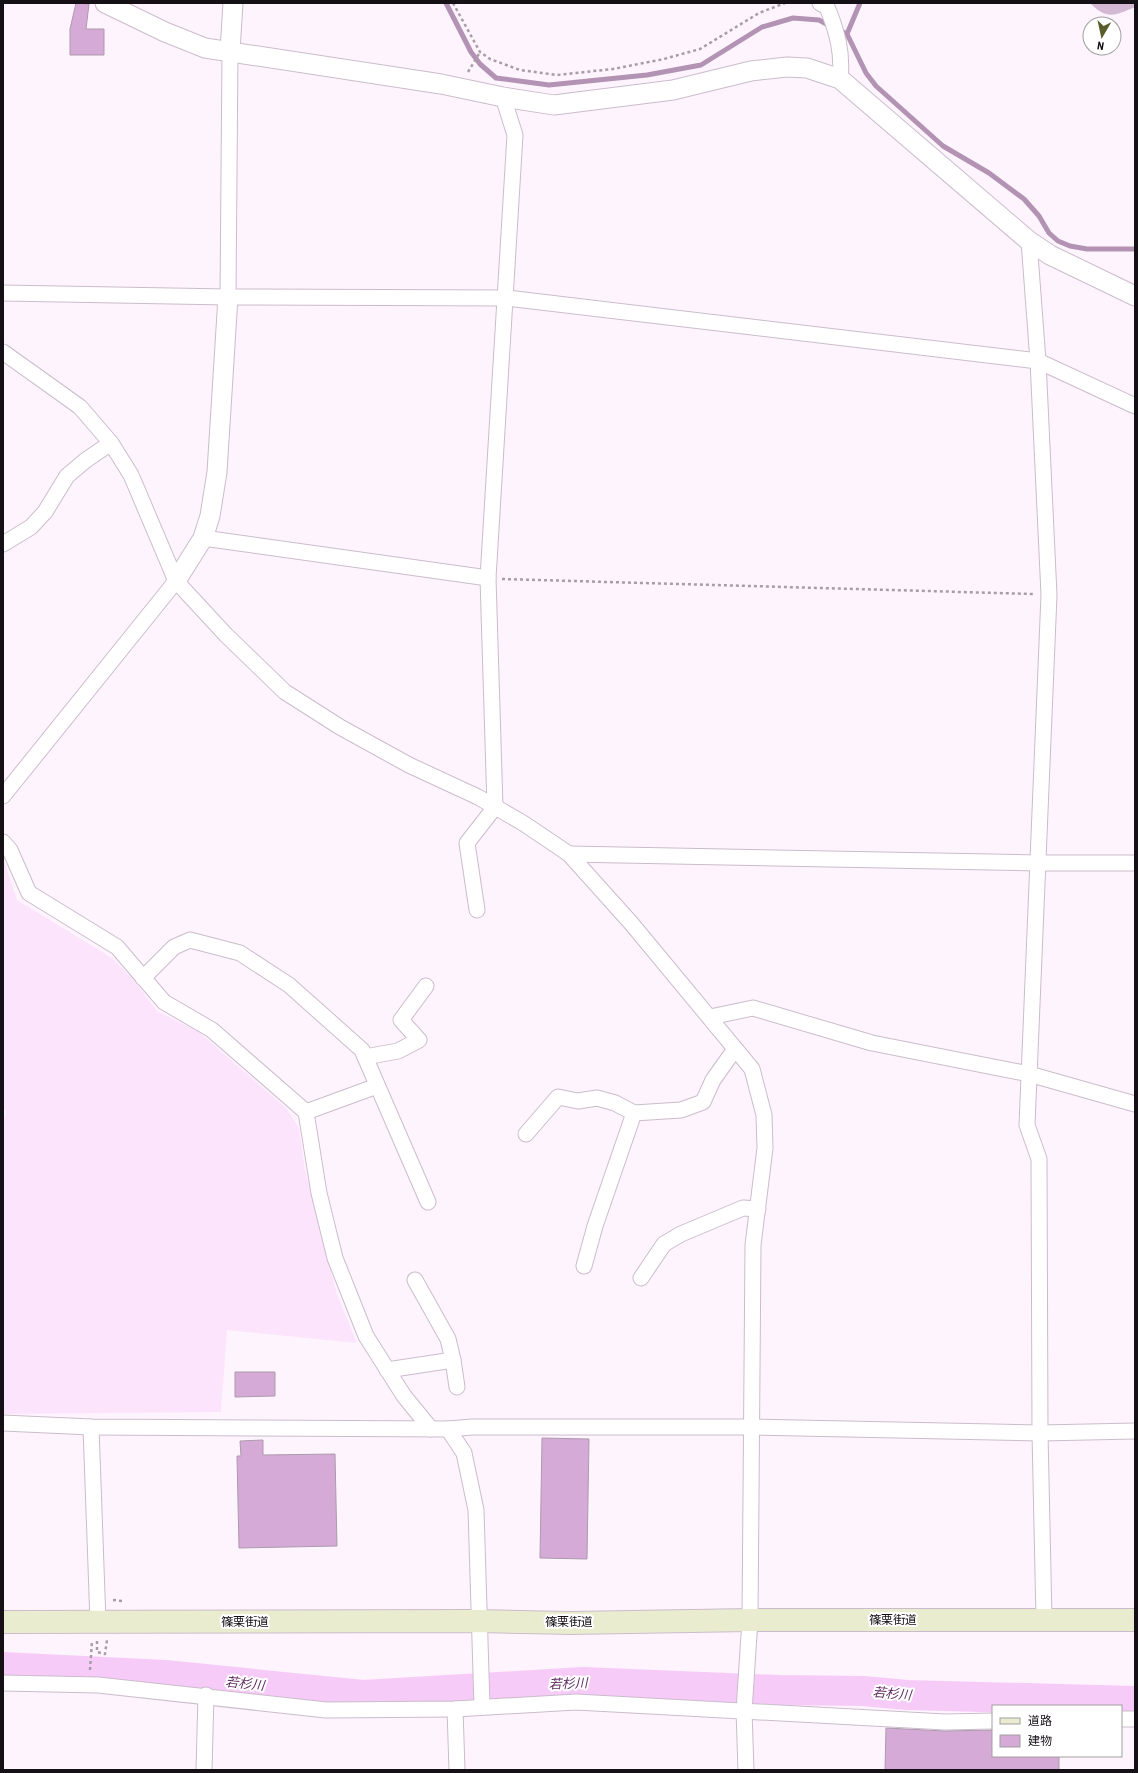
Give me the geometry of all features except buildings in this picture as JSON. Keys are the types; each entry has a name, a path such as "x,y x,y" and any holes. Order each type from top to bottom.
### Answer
{"main road":[{"name":"篠栗街道","path":"3,1622 99,1630 479,1621 571,1623 750,1620 1135,1620"}],"street":[{"path":"105,3 165,32 205,48 458,88 554,105 673,90 750,71 787,67 807,68 840,79 1029,241 1050,255 1135,296"},
{"path":"3,796 176,581 203,538 210,516 217,472 228,297 230,51 233,3"},
{"path":"820,3 827,7 838,32 842,62 840,79"},
{"path":"477,910 467,843 495,807 488,578 515,135 503,97"},
{"path":"1029,241 1038,362 1050,595 1028,1074 1027,1125 1039,1159 1040,1432 1044,1620"},
{"path":"3,293 228,297 506,298 1038,362 1135,406"},
{"path":"3,352 80,406 111,443 131,475 176,581 226,635 285,692 340,727 409,765 478,797 523,823 569,854 631,922 752,1069 764,1115 765,1148 754,1246 750,1620 744,1711 746,1770"},
{"path":"3,544 31,527 45,512 67,476 86,460 111,443"},
{"path":"203,538 488,578"},
{"path":"3,842 10,850 29,893 118,947 164,1002 212,1030 306,1112 319,1193 335,1258 366,1336 404,1396 431,1429"},
{"path":"569,854 1038,863 1135,863"},
{"path":"143,978 174,947 190,940 240,953 289,985 362,1050 428,1202"},
{"path":"365,1057 398,1051 419,1040 401,1020 426,986"},
{"path":"710,1017 753,1008 872,1043 1028,1074 1135,1104"},
{"path":"526,1134 558,1098 578,1101 597,1098 615,1103 634,1113 681,1110 703,1102 712,1080 735,1049"},
{"path":"306,1112 377,1086"},
{"path":"584,1266 595,1226 634,1113"},
{"path":"641,1278 664,1244 681,1234 743,1208 758,1209"},
{"path":"415,1280 448,1339 457,1387"},
{"path":"387,1370 453,1360"},
{"path":"3,1423 91,1427 448,1429 472,1427 752,1427 1040,1432 1135,1431"},
{"path":"91,1427 99,1630"},
{"path":"448,1429 464,1453 476,1510 482,1706"},
{"path":"3,1683 89,1684 206,1695 326,1710 455,1710 482,1706 576,1702 945,1722 992,1721"},
{"path":"204,1770 206,1695"},
{"path":"455,1710 457,1770"},
{"path":"1122,1719 1135,1719"}],"path":[{"path":"453,3 480,52 490,60 520,70 557,75 613,69 664,59 700,49 759,13 785,3"},
{"path":"458,88 480,52"},
{"path":"488,578 1050,595"},
{"path":"99,1630 105,1654 97,1652 99,1630"},
{"path":"89,1684 99,1630"}],"shaded area":[{"path":"1090,3 1135,3 1135,7 1122,13 1111,15 1101,12"},
{"path":"3,857 17,900 112,958 134,980 157,1011 199,1032 286,1108 299,1128 305,1169 337,1294 357,1343 227,1330 221,1412 3,1414 3,1119 6,1112 3,1108"}],"waterway":[{"path":"446,3 471,52 480,64 496,78 549,85 647,75 701,65 762,27 793,18 819,20 832,27"},
{"path":"847,34 860,3"},
{"path":"839,30 847,34 866,73 876,86 943,146 989,173 1024,199 1039,216 1049,233 1058,241 1070,246 1087,249 1135,249"},
{"name":"若杉川","path":"3,1667 165,1675 363,1695 583,1682 779,1690 863,1691 907,1695 1135,1701"}]}
